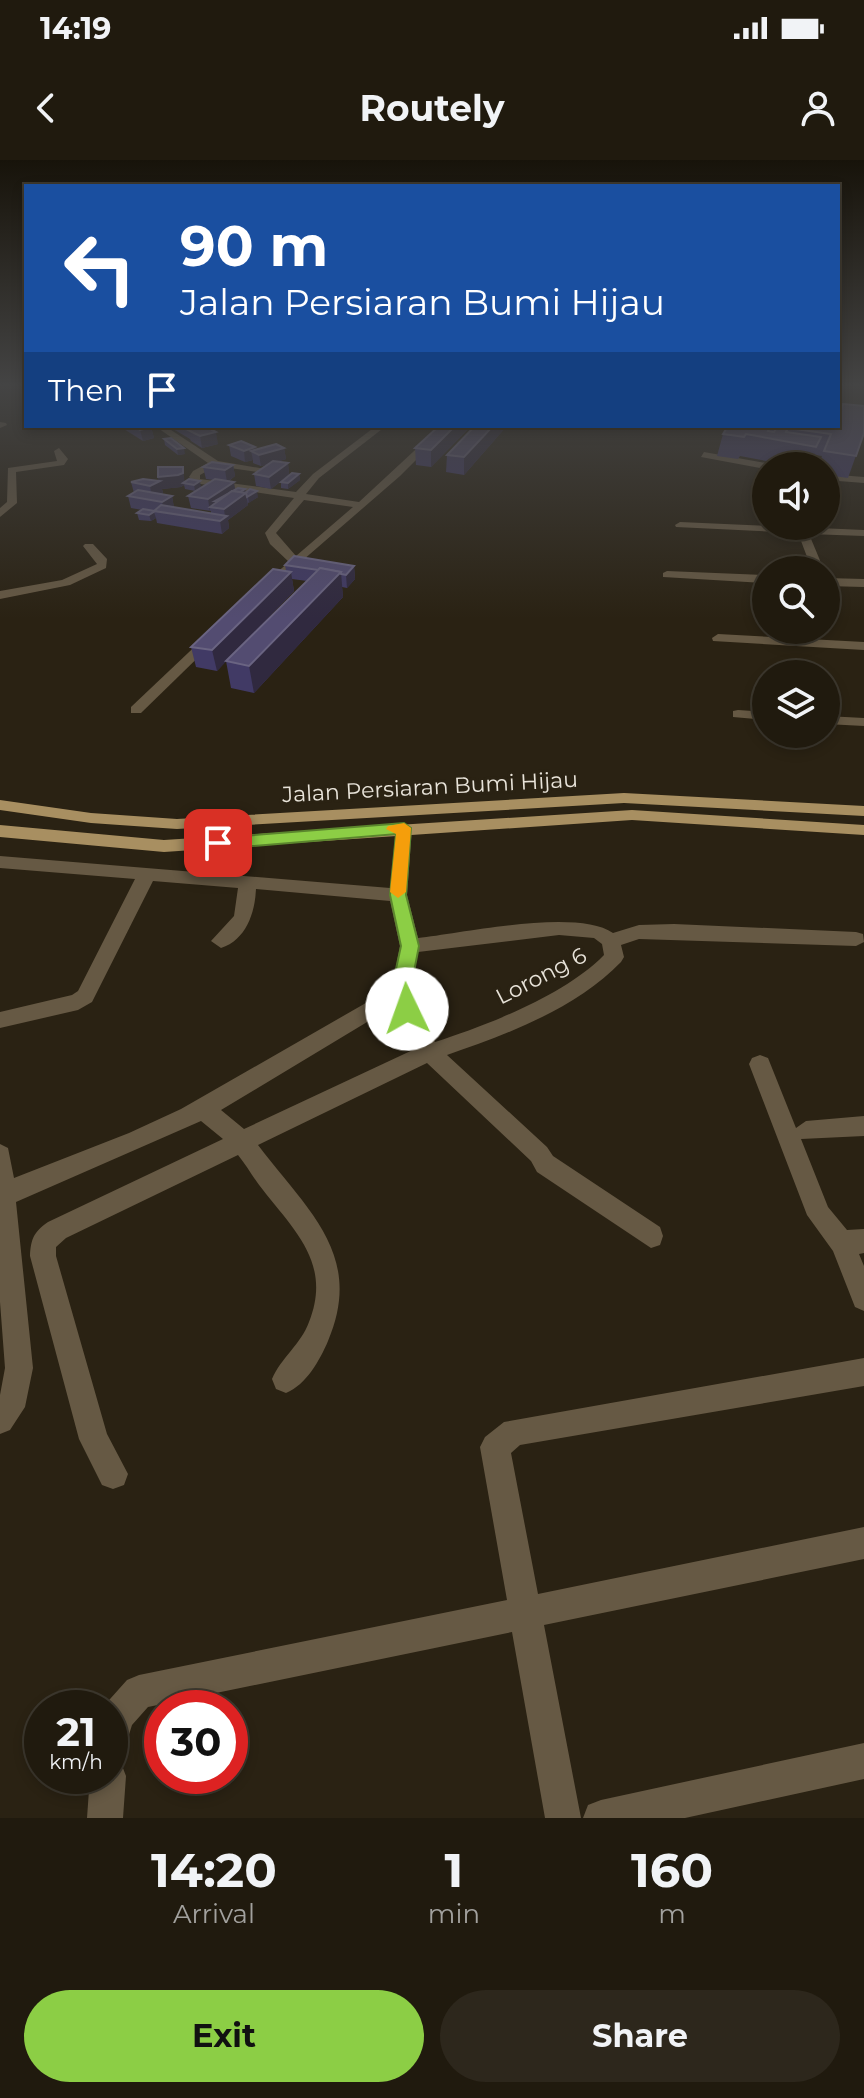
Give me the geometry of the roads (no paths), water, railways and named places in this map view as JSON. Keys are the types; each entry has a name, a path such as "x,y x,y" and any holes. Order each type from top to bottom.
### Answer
{"main road":[{"name":"Jalan Persiaran Bumi Hijau","path":"0,805 91,818 177,824 642,797 864,811"},
{"name":"Jalan Persiaran Bumi Hijau","path":"0,831 175,846 404,828 632,815 864,830"}],"street":[{"path":"0,514 12,503 11,470 51,464"},
{"path":"212,464 196,473 194,477 197,481 362,505"},
{"path":"225,464 272,471"},
{"path":"295,561 274,542 270,533 298,503 300,494 316,476 331,464"},
{"path":"250,603 405,464"},
{"path":"840,478 864,480"},
{"path":"680,525 752,529"},
{"path":"840,532 864,533"},
{"path":"0,595 55,586 95,571 103,561 89,546"},
{"path":"667,575 752,578"},
{"path":"840,582 864,583"},
{"path":"136,710 227,625"},
{"path":"718,638 864,646"},
{"path":"738,714 752,715"},
{"path":"840,721 864,722"},
{"path":"404,828 398,895 410,946 401,992 429,1052 539,1154 545,1164 651,1236"},
{"path":"0,862 398,895"},
{"path":"0,1020 78,1002 85,996 146,876"},
{"path":"221,941 237,930 246,914 247,882"},
{"name":"Lorong 6","path":"113,1474 94,1439 43,1256 43,1241 57,1230 240,1140 429,1052 472,1037 573,990 606,969 614,957 611,941 598,932 559,928 410,946"},
{"path":"611,941 639,932 674,931 856,939"},
{"path":"1,1198 41,1175 156,1132 267,1073 401,992"},
{"path":"760,1064 819,1215 853,1242 864,1298"},
{"path":"201,1108 240,1140 300,1213 317,1240 326,1269 330,1301 321,1334 286,1379"},
{"path":"806,1131 864,1126"},
{"path":"0,1155 1,1198 19,1368 15,1397 0,1420"},
{"path":"563,1818 495,1447 514,1432 864,1372"},
{"path":"128,1703 139,1692 864,1543"},
{"path":"601,1818 864,1761"},
{"path":"105,1818 107,1794"}]}
